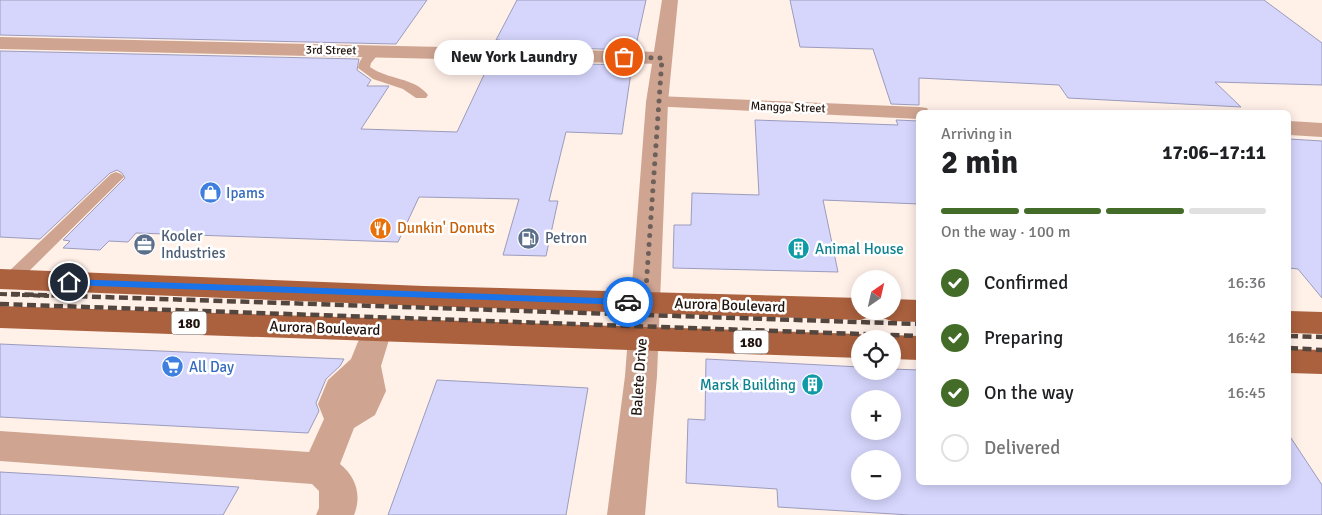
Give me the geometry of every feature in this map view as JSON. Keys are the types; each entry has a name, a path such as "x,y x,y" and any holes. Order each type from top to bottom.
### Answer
{"main road":[{"name":"Aurora Boulevard","path":"5,280 851,309"},
{"path":"901,310 916,311"},
{"name":"Aurora Boulevard","path":"0,317 851,346"},
{"path":"1291,322 1322,323"},
{"path":"901,347 916,348"},
{"path":"1291,361 1322,362"}],"street":[{"name":"Balete Drive","path":"626,515 641,376 657,102 670,0"},
{"name":"3rd Street","path":"0,43 662,58"},
{"name":"Mangga Street","path":"657,102 916,113"},
{"path":"1291,128 1322,130"},
{"path":"320,469 341,419 362,405 369,391 365,366 377,330"},
{"path":"0,446 320,469 338,484 338,508 335,515"}],"lane":[{"path":"375,52 365,62 364,68 376,76 414,87 421,95"},
{"path":"5,280 116,176"}],"building":[{"path":"0,0 427,0 396,44 0,35"},
{"path":"517,0 646,0 635,50 497,46 500,40 496,40"},
{"path":"790,0 1264,0 1322,43 1322,85 1215,82 1241,107 1068,98 1059,85 919,78 919,105 891,104 873,49 800,47"},
{"path":"0,51 359,59 357,70 371,80 367,86 389,86 361,129 457,132 490,62 632,65 622,134 566,132 549,201 558,201 546,256 503,255 519,199 419,197 398,242 136,233 128,242 109,241 100,250 63,248 70,241 63,240 125,178 117,170 110,173 40,239 0,237"},
{"path":"755,120 898,125 896,120 916,121 916,204 823,200 838,272 673,268 674,225 691,225 692,193 759,195"},
{"path":"1291,139 1322,141 1322,298 1298,269 1291,268"},
{"path":"0,344 344,359 340,366 326,379 316,403 319,411 308,433 0,417"},
{"path":"706,359 851,367 851,380 901,380 901,369 916,370 916,485 1291,485 1291,438 1322,485 1322,515 910,515 778,507 777,489 686,483 688,419 705,420"},
{"path":"437,380 588,388 566,515 388,515"},
{"path":"0,472 239,487 223,515 0,515"}],"railway":[{"path":"0,294 49,296"},
{"path":"11,294 916,324"},
{"path":"0,304 916,336"},
{"path":"1291,336 1322,337"},
{"path":"1291,348 1322,350"}],"way so far":[{"path":"624,57 662,58 657,102 645,303 628,302"}],"place":[{"name":"New York Laundry","path":"624,57"},
{"name":"Ipams","path":"210,193"},
{"name":"Dunkin' Donuts","path":"381,228"},
{"name":"Petron","path":"529,238"},
{"name":"Kooler Industries","path":"145,245"},
{"name":"Animal House","path":"799,249"},
{"name":"All Day","path":"173,367"},
{"name":"Marsk Building","path":"812,385"}],"route":[{"path":"69,282 628,302"}]}
